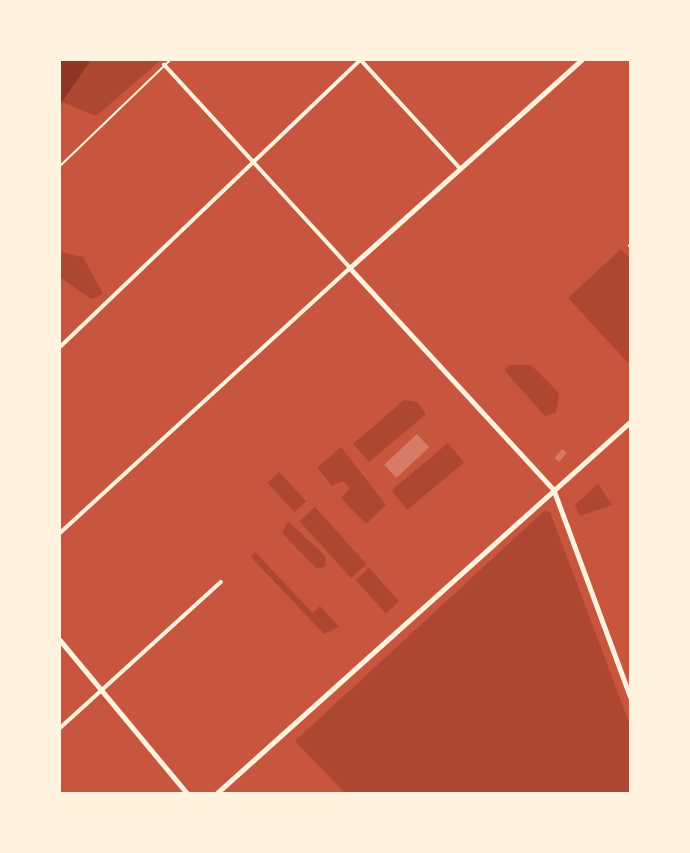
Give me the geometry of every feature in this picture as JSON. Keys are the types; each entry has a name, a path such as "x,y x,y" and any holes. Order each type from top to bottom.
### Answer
{"street":[{"path":"60,346 360,60 460,168"},
{"path":"60,533 582,60"},
{"path":"164,65 554,490 631,695"},
{"path":"216,793 631,422"},
{"path":"60,728 221,582"},
{"path":"60,640 188,793"}],"lane":[{"path":"60,166 170,60"}],"shaded area":[{"path":"60,60 91,60 60,105"},
{"path":"91,60 161,60 96,116 62,102"},
{"path":"621,249 630,259 630,365 568,298"},
{"path":"60,252 83,257 103,294 91,299 60,277"},
{"path":"509,365 531,365 553,387 559,394 556,412 545,416 504,370"},
{"path":"404,400 417,402 426,414 369,462 353,444"},
{"path":"448,443 464,462 407,510 391,491"},
{"path":"341,447 386,505 366,524 341,498 350,488 343,481 332,486 317,468"},
{"path":"279,472 306,501 295,512 267,483"},
{"path":"598,484 612,505 580,516 575,505"},
{"path":"315,507 367,564 351,578 299,521"},
{"path":"544,511 550,512 630,725 630,792 345,793 295,741"},
{"path":"288,521 326,557 325,567 316,568 282,533"},
{"path":"255,552 313,613 320,606 339,627 324,634 251,557"},
{"path":"369,568 399,601 386,613 356,580"}],"building":[{"path":"417,434 429,447 396,478 384,465"},
{"path":"562,449 567,453 559,462 554,458"}]}
